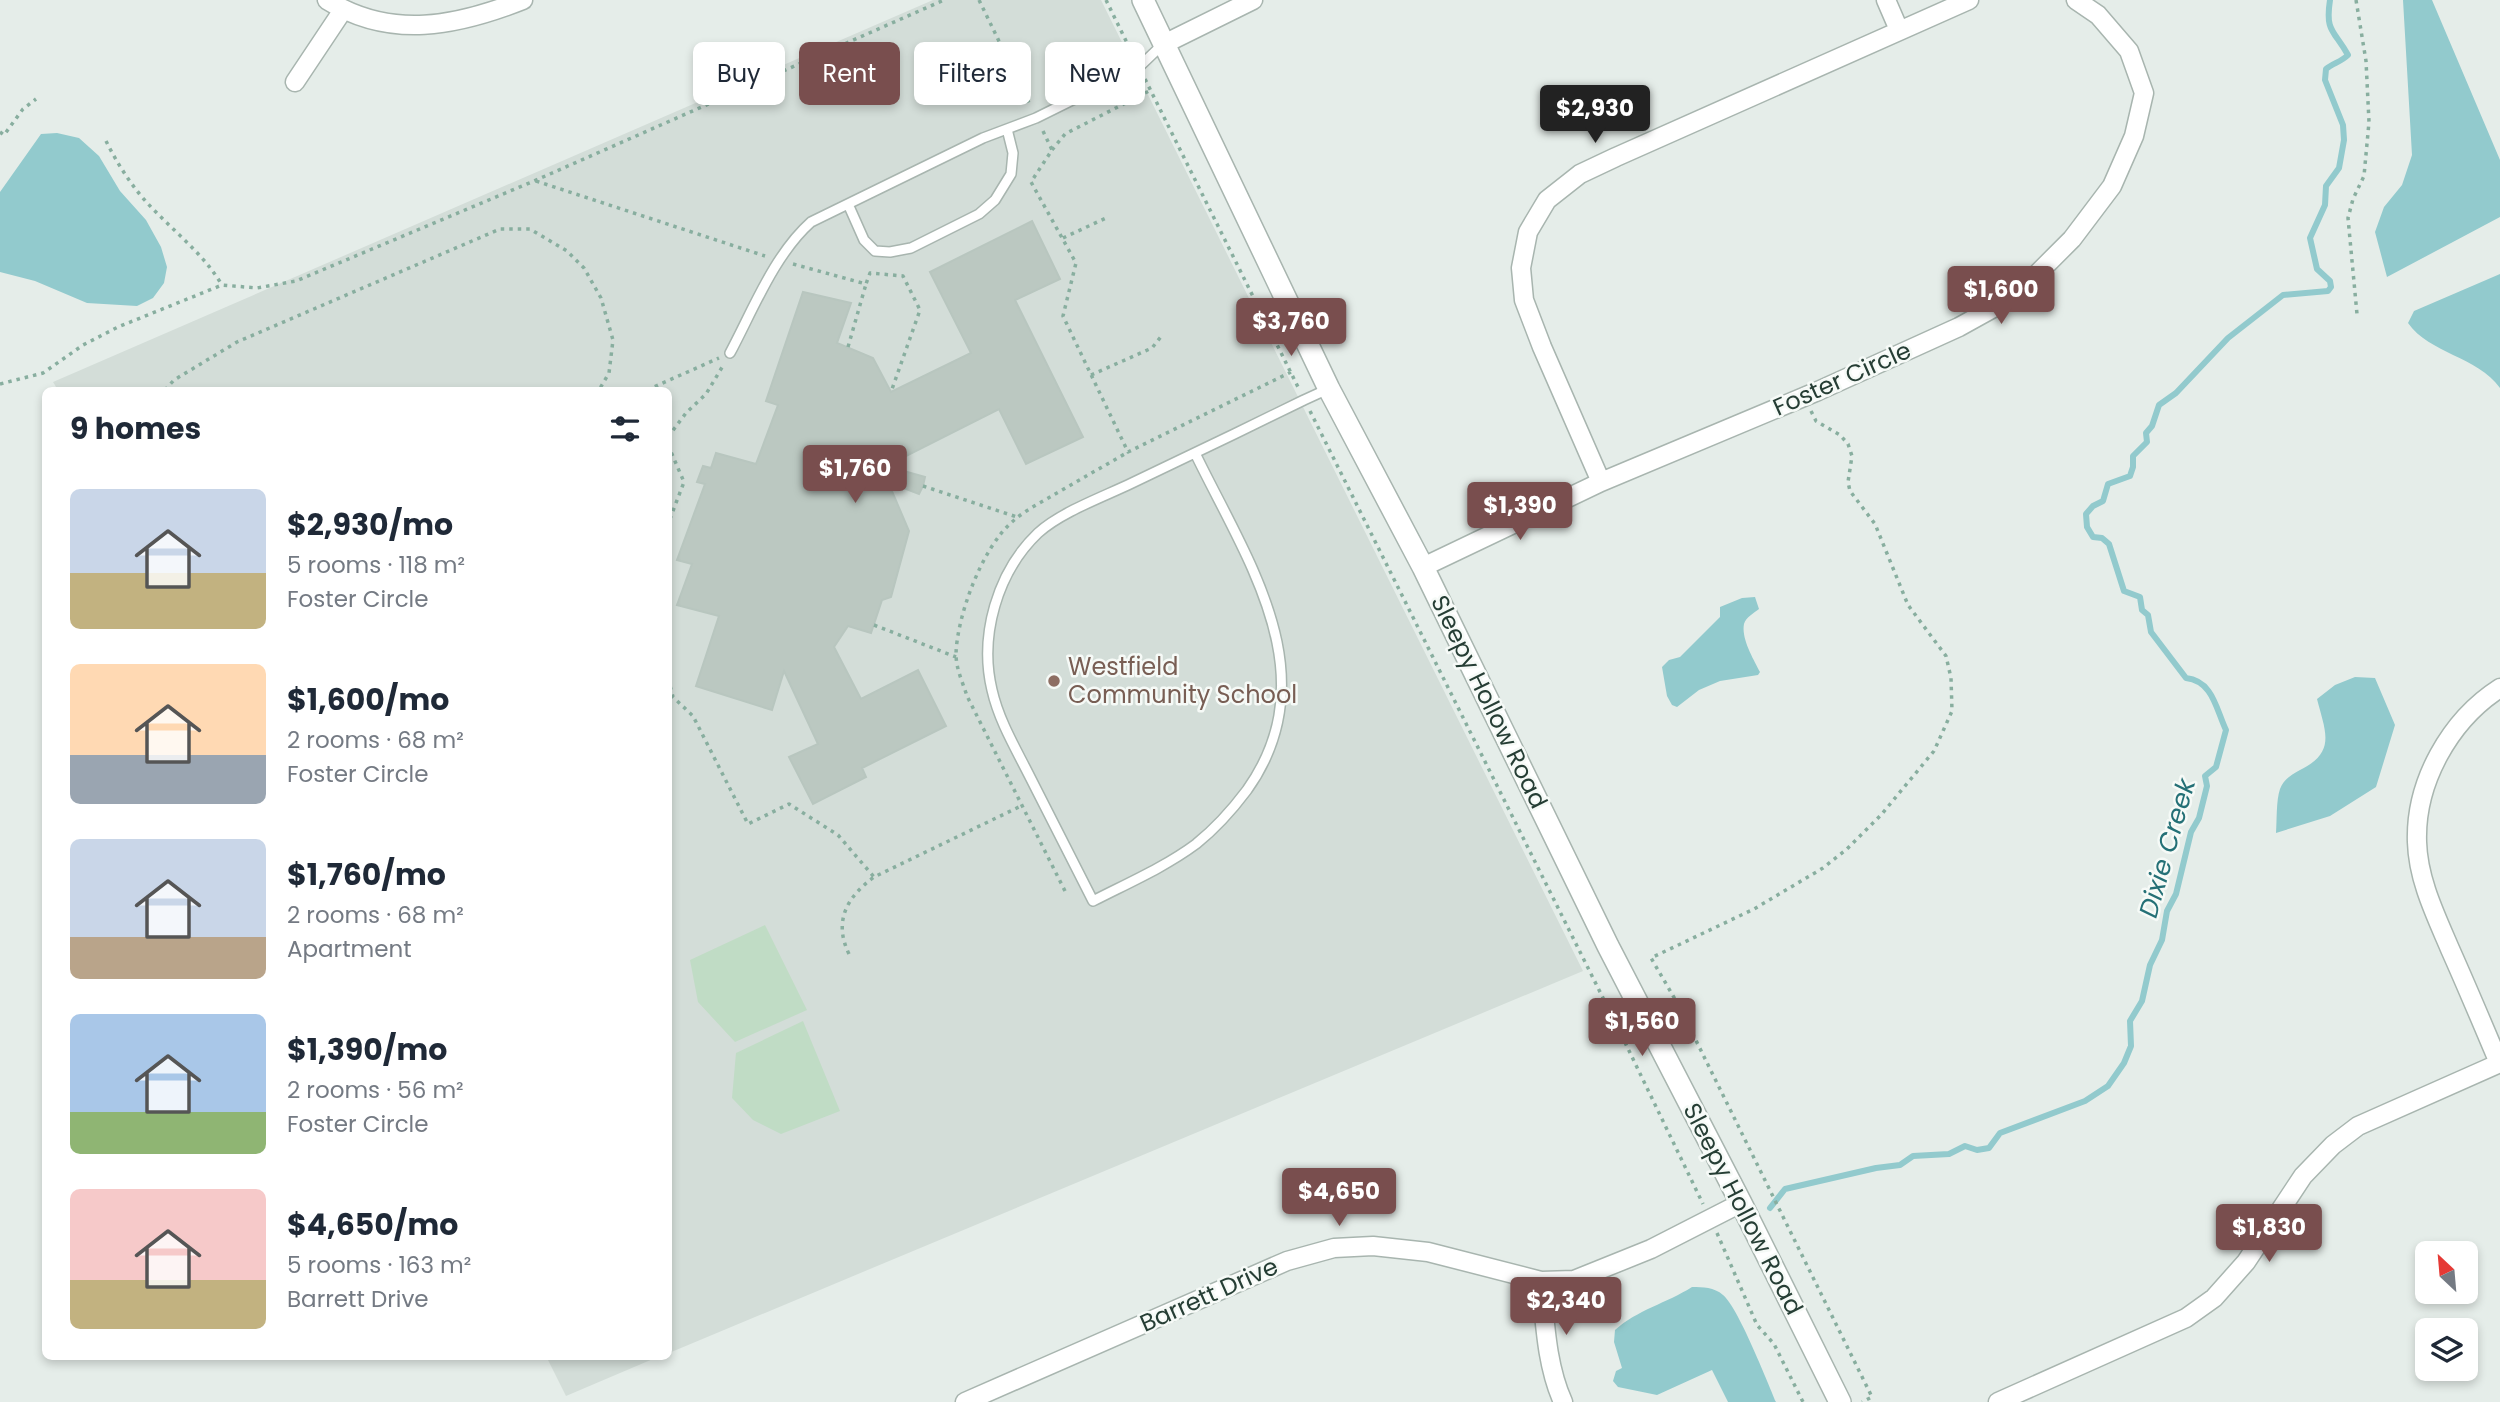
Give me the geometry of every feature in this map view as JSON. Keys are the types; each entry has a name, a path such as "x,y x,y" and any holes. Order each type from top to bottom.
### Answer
{"street":[{"path":"327,0 343,10 379,22 414,27 453,23 523,0"},
{"name":"Sleepy Hollow Road","path":"1143,0 1329,389 1423,567 1608,946 1840,1402"},
{"path":"1164,44 1253,0"},
{"path":"1886,0 1899,30"},
{"path":"1601,482 1524,300 1521,268 1528,232 1547,200 1580,174 1969,0"},
{"name":"Foster Circle","path":"1423,567 1601,482 1804,397 1959,327 2015,296 2071,239 2112,186 2134,136 2144,93 2129,51 2098,15 2076,0"},
{"path":"295,82 343,10"},
{"path":"1998,1402 2186,1318 2214,1298 2246,1262 2303,1176 2333,1145 2358,1126 2500,1063 2430,901 2417,843 2424,791 2445,744 2463,720 2500,688"},
{"name":"Barrett Drive","path":"965,1402 1287,1261 1334,1248 1373,1246 1428,1252 1541,1281 1574,1280 1651,1249 1741,1203"},
{"path":"1541,1281 1548,1345 1557,1388 1563,1402"}],"lane":[{"path":"1145,61 1164,44"},
{"path":"730,353 780,259 795,236 811,222 1062,105"},
{"path":"848,204 864,240 875,251 890,253 911,248 979,214 995,200 1011,174 1013,153 1007,129"},
{"path":"1195,453 1260,586 1273,622 1282,673 1281,707 1276,736 1253,781 1219,825 1179,855 1093,901 1001,719 988,671 987,652 997,597 1020,556 1041,531 1073,512 1304,400 1329,389"}],"path":[{"path":"0,384 43,373 83,345 118,327 222,285 257,288 296,281 534,181 944,0"},
{"path":"979,0 1052,150"},
{"path":"1106,0 1127,42"},
{"path":"2356,0 2366,61 2369,122 2364,177 2353,199 2348,218 2357,314"},
{"path":"1145,78 1607,1005 1710,1218 1757,1325 1774,1344 1803,1402"},
{"path":"1128,452 1063,316 1076,264 1031,183 1065,134 1151,90"},
{"path":"0,132 4,135 23,109 36,99"},
{"path":"106,141 151,208 181,234 222,285"},
{"path":"1063,238 1106,218"},
{"path":"168,387 174,380 237,342 500,229 530,229 567,251 584,268 601,298 613,340 609,373 601,387"},
{"path":"848,347 866,284"},
{"path":"1091,375 1152,348 1163,334"},
{"path":"654,387 730,353"},
{"path":"672,431 685,413 706,394 730,353"},
{"path":"1065,891 967,696 956,657 962,616 983,562 998,537 1018,517 1128,452 1291,372"},
{"path":"1804,397 1816,421 1840,435 1848,444 1852,456 1850,491 1875,524 1908,605 1946,656 1951,678 1952,711 1934,751 1881,815 1839,855 1823,868 1754,909 1651,958 1679,1006 1872,1397 1863,1402"},
{"path":"672,454 684,482 672,514"},
{"path":"923,486 1018,517"},
{"path":"874,625 956,657"},
{"path":"672,693 693,716 748,824 789,804 838,835 874,877"},
{"path":"849,954 844,942 843,919 853,894 874,877 1021,806"}],"shaded area":[{"name":"Westfield Community School","path":"933,0 1101,0 1122,42 1045,42 1045,105 1145,105 1145,89 1583,971 672,1352 672,387 56,387 53,382 693,104 785,105 785,64 799,58 799,105 900,105 900,42 836,42"},
{"path":"548,1360 651,1360 566,1396"}],"green space":[{"path":"765,925 807,1010 735,1042 698,1002 690,960"},
{"path":"803,1021 840,1111 781,1134 753,1120 732,1098 736,1053"}],"water":[{"path":"2403,0 2432,0 2500,160 2500,217 2387,277 2375,232 2384,207 2402,185 2412,155"},
{"path":"57,133 79,138 99,156 120,191 146,220 161,247 167,267 164,283 153,298 137,306 87,303 35,281 0,272 0,192 41,134"},
{"path":"2500,274 2500,388 2479,369 2428,342 2408,323 2414,311"},
{"path":"1755,597 1759,609 1746,619 1744,636 1760,672 1758,675 1720,681 1699,690 1677,707 1672,705 1667,696 1662,667 1669,660 1680,657 1720,617 1720,607 1742,598"},
{"path":"2355,677 2375,678 2395,725 2376,787 2330,816 2276,833 2280,789 2286,780 2312,763 2324,748 2325,731 2317,699 2335,685"},
{"path":"1692,1287 1716,1290 1729,1302 1752,1345 1776,1402 1728,1402 1712,1370 1657,1395 1618,1387 1613,1381 1616,1371 1622,1368 1614,1342 1615,1330 1633,1317"}],"building":[{"path":"1032,221 1060,279 1015,300 1083,437 1026,464 999,409 886,466 925,477 923,486 919,494 888,482 909,531 891,597 882,600 871,633 848,626 834,647 861,699 918,670 946,726 862,768 866,777 813,804 789,757 818,744 784,671 772,710 696,686 719,616 677,605 692,564 677,560 705,484 697,482 703,466 711,468 716,453 756,464 778,405 766,401 803,292 851,303 837,343 873,358 891,392 971,353 930,272"}],"waterway":[{"name":"Dixie Creek","path":"1770,1208 1785,1189 1900,1165 1913,1156 1949,1154 1965,1146 1977,1150 1989,1148 2000,1133 2085,1101 2108,1086 2124,1063 2131,1046 2130,1021 2142,1001 2150,965 2162,940 2167,911 2176,894 2191,832 2199,818 2207,786 2205,776 2216,767 2226,730 2208,690 2195,680 2186,678 2151,632 2148,615 2142,610 2140,597 2124,591 2109,544 2102,538 2093,537 2087,527 2086,514 2093,506 2103,501 2108,484 2130,476 2133,456 2147,442 2146,433 2152,426 2159,405 2176,393 2228,338 2283,295 2328,291 2331,287 2330,281 2317,269 2310,238 2325,205 2326,186 2339,168 2344,140 2343,125 2325,80 2326,69 2348,55 2330,25 2330,0"}],"place":[{"name":"Westfield Community School","path":"1054,681"}]}
